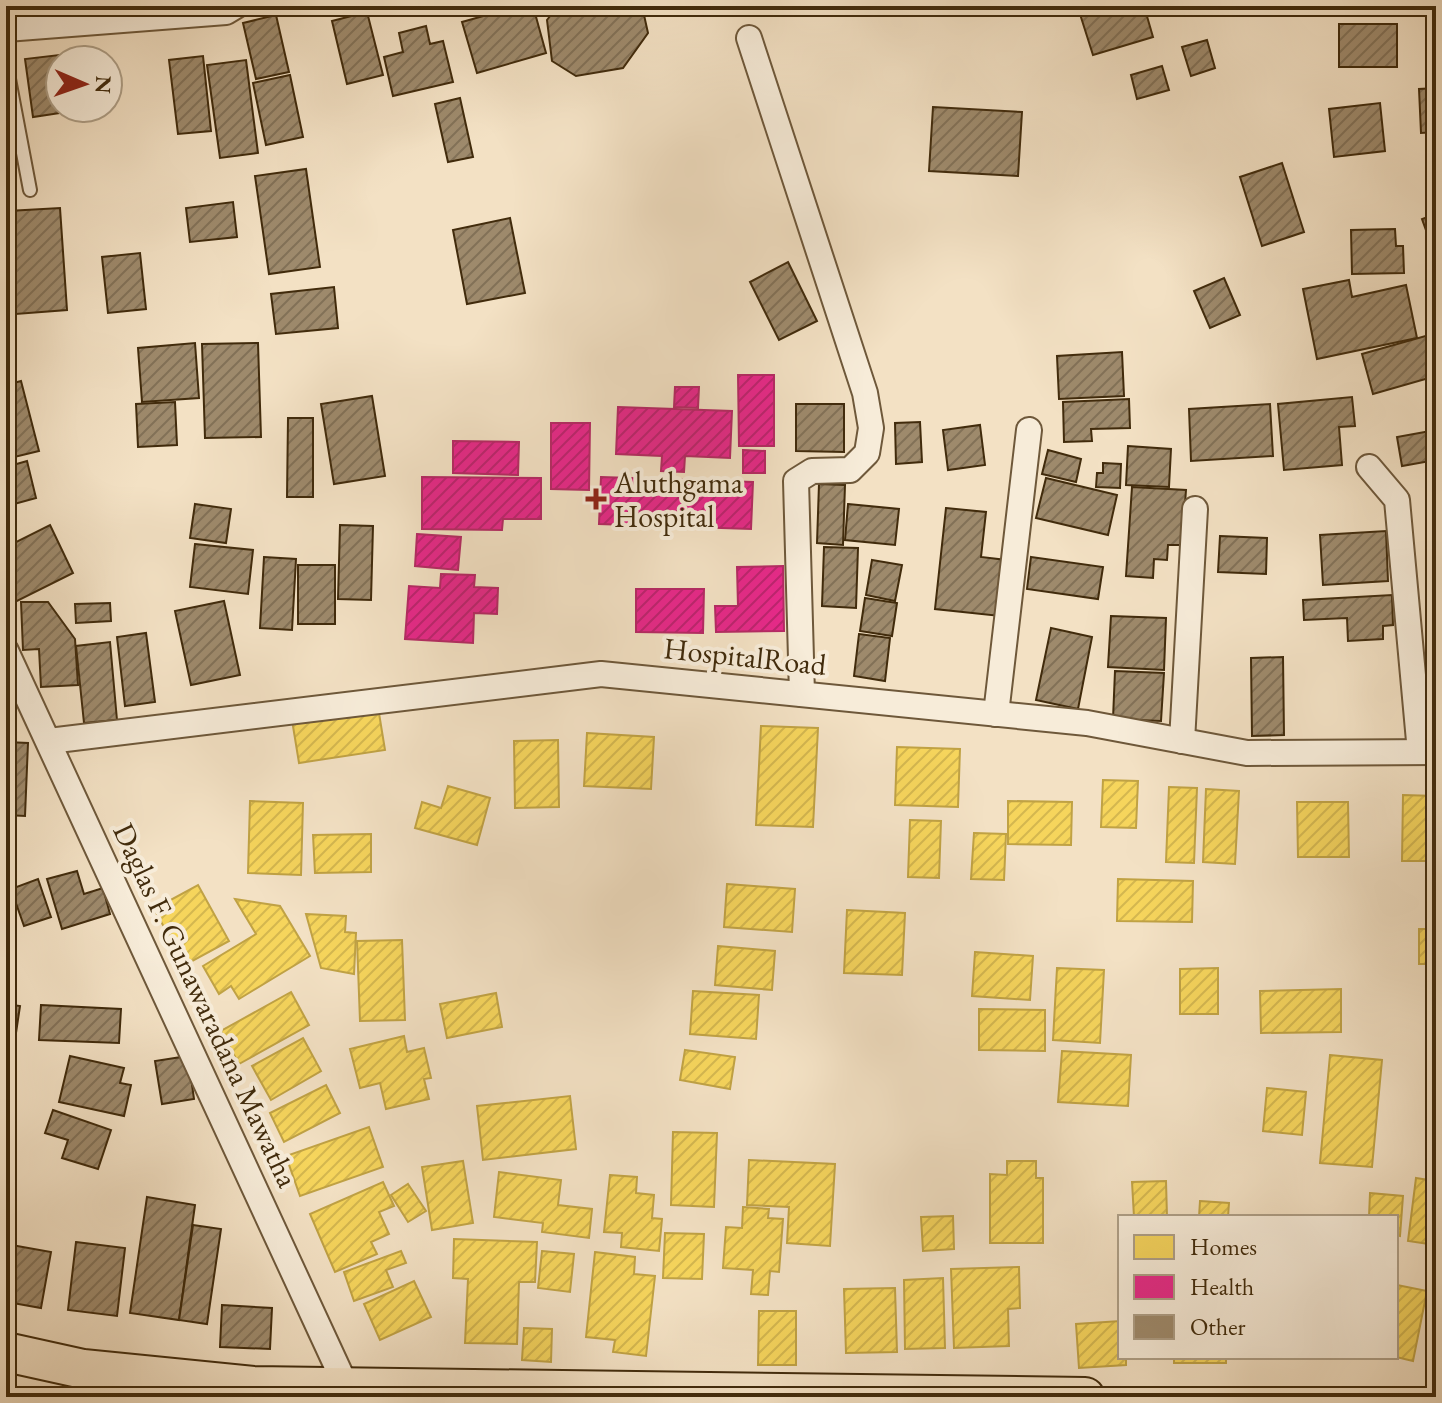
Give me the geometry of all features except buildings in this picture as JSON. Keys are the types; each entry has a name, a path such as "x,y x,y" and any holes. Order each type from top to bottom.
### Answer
{"main road":[{"path":"6,1352 83,1369 253,1386 1085,1397"}],"street":[{"path":"6,29 226,12 236,6"},
{"path":"749,38 865,393 871,428 867,453 850,470 812,471 796,481 802,694"},
{"path":"996,714 1029,430"},
{"path":"1369,467 1397,500 1428,752"},
{"path":"1182,741 1195,509"},
{"name":"Daglas F. Gunawaradana Mawatha","path":"6,651 346,1386"},
{"name":"HospitalRoad","path":"49,741 601,674 1087,723 1247,753 1428,752"}],"lane":[{"path":"6,63 30,190"}],"place":[{"name":"Aluthgama Hospital","path":"596,499"}]}
